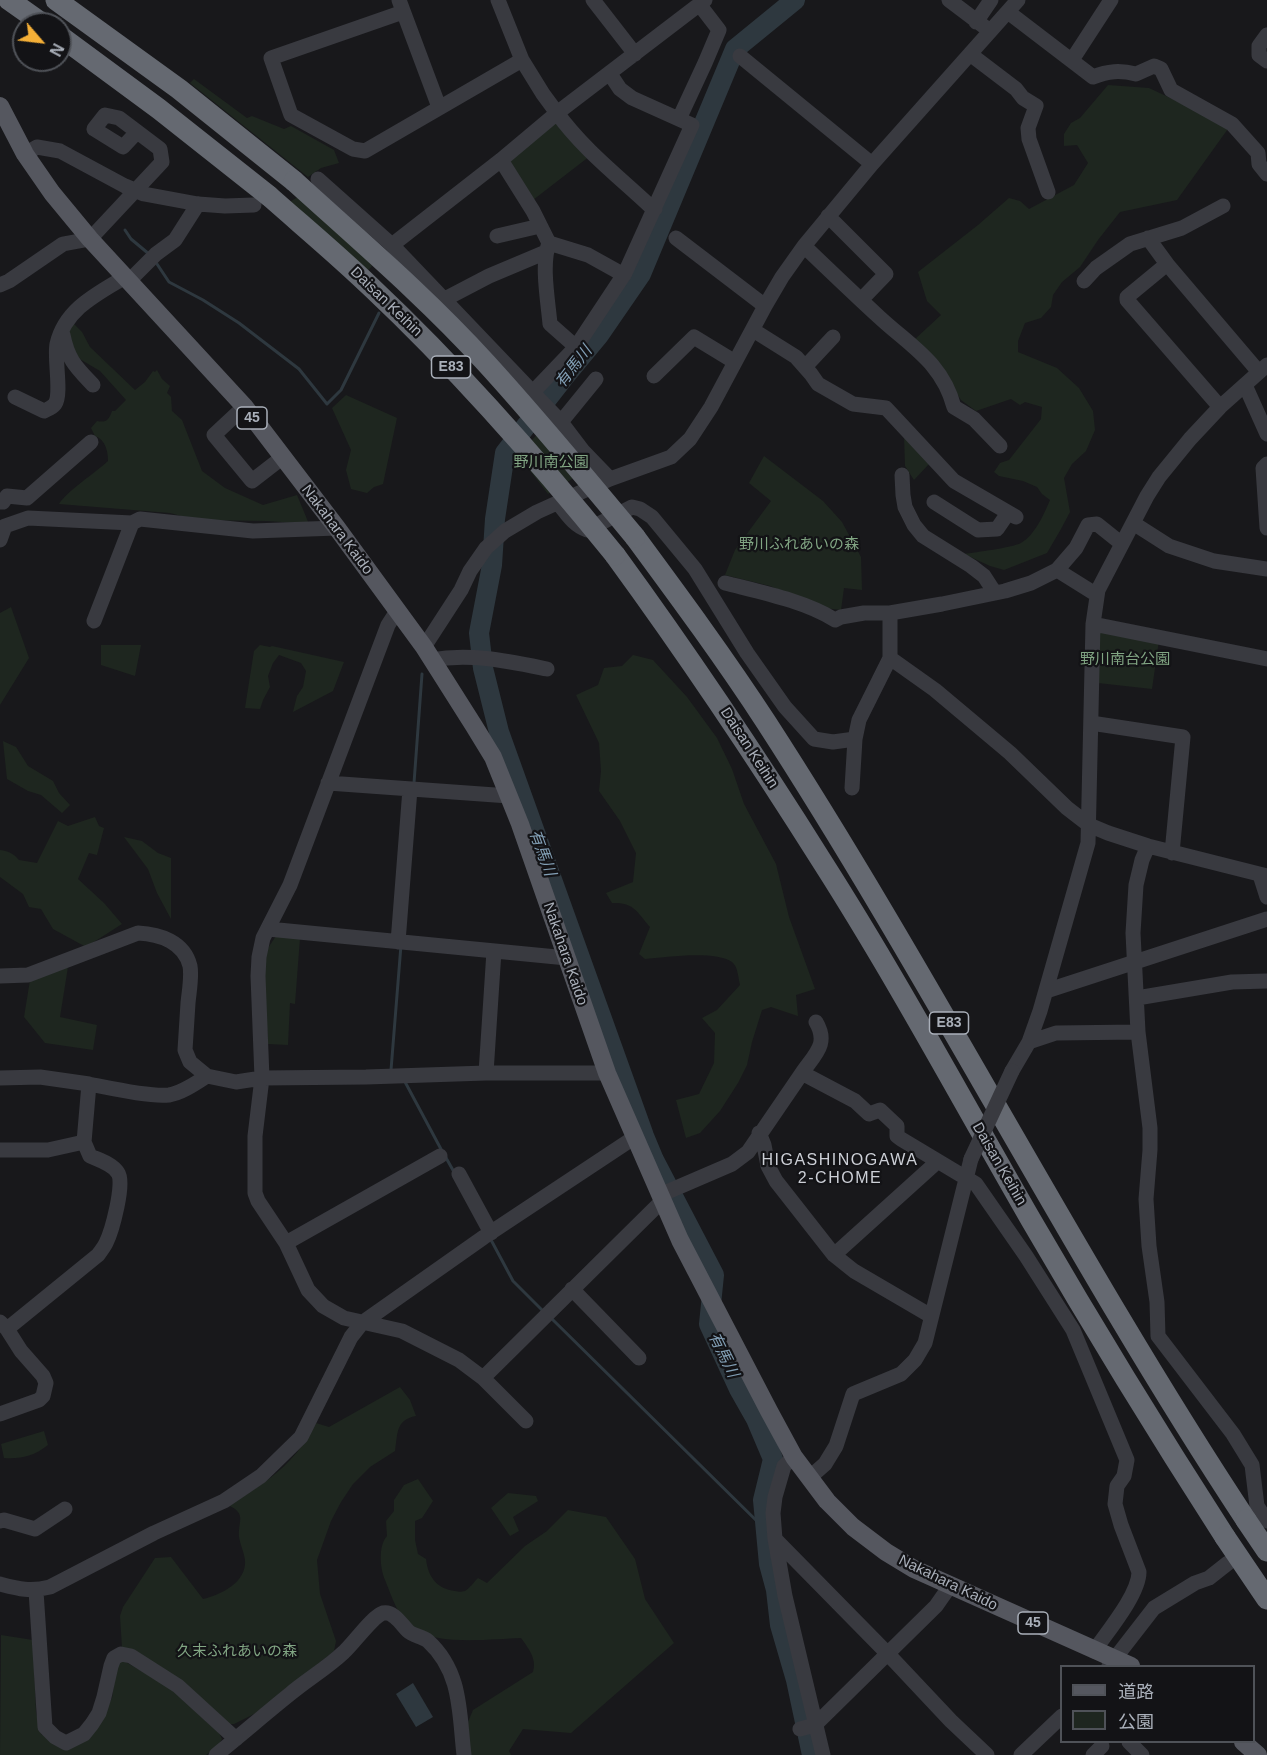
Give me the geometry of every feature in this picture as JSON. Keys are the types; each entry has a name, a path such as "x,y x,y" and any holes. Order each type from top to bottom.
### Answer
{"highway":[{"path":"9,0 26,12"},
{"name":"Daisan Keihin","path":"56,0 179,89 294,181 388,266 486,363 635,537 680,597 765,720 847,850 1114,1311 1196,1445 1267,1551"},
{"name":"Daisan Keihin","path":"72,45 159,109 262,201 371,287 466,383 563,491 615,555 734,725 824,865 918,1020 1113,1360 1267,1599"}],"main road":[{"name":"Nakahara Kaido","path":"0,106 26,154 52,193 90,239 244,407 338,528 427,654 493,758 520,824 607,1073 635,1137 666,1194 696,1270 794,1457 809,1478 827,1501 861,1533 914,1569 1118,1664"},
{"path":"1244,1743 1258,1755"}],"street":[{"path":"498,0 522,60 557,113 601,163 655,209"},
{"path":"593,0 635,54"},
{"path":"949,0 990,31"},
{"path":"976,22 991,0"},
{"path":"547,669 491,658 427,654 470,571 486,548 505,531 558,502 610,479 670,457 680,450 700,426 765,306 804,246 872,164 1018,0"},
{"path":"1072,60 1111,0"},
{"path":"392,244 702,2 719,30 679,119"},
{"path":"439,107 401,6 271,58 291,115 353,149 365,151 522,60"},
{"path":"1008,12 1093,77 1104,72 1123,70 1136,74 1154,66 1161,69 1171,90 1233,124 1258,153 1259,164 1267,174"},
{"path":"1267,35 1259,46 1259,55 1267,61"},
{"path":"970,54 1036,106 1028,128 1029,139 1048,192"},
{"path":"740,56 872,164"},
{"path":"533,392 576,346 624,275 692,126 632,98 620,89 610,74"},
{"path":"4,279 63,244 90,239 162,162 160,149 137,132"},
{"path":"26,154 37,147 60,151 144,195 198,204 262,201"},
{"path":"501,160 533,211 548,248 547,282 550,324 576,346"},
{"path":"318,179 392,244 561,422 583,451 610,479"},
{"path":"15,397 44,411 56,403 58,396 57,344 71,315 82,303 127,279 175,240 198,204"},
{"path":"1084,280 1096,268 1130,244 1182,228 1223,206"},
{"path":"828,216 886,274 861,300"},
{"path":"497,236 540,226"},
{"path":"676,238 765,306"},
{"path":"809,1478 825,1464 836,1446 853,1394 901,1374 915,1360 925,1343 971,1159 1012,1071 1029,1042 1046,991 1088,843 1094,624 1098,590 1147,496 1165,468 1220,407 1263,368 1167,264 1148,238"},
{"path":"804,246 895,332 926,356 941,375 954,407 974,419 1000,446"},
{"path":"445,299 548,248 588,255 624,275"},
{"path":"1167,264 1127,297 1127,300 1220,407"},
{"path":"753,330 796,357 818,384 853,404 886,408 898,429 954,481 1012,515 997,529 978,530 934,502"},
{"path":"62,331 71,361 93,385"},
{"path":"654,376 694,337 735,362"},
{"path":"805,367 833,337"},
{"path":"561,422 596,380"},
{"path":"1245,385 1267,434"},
{"path":"244,407 214,435 252,481 283,457"},
{"path":"0,502 3,502 7,496 27,498 91,442"},
{"path":"1267,464 1263,468 1267,528"},
{"path":"902,475 905,507 922,536 984,576 995,593"},
{"path":"558,502 572,521 587,530 632,507 640,508 652,517 695,569 747,653 785,707 814,739 833,742 855,739"},
{"path":"0,540 5,526 28,518 132,523 140,519 253,531 338,528"},
{"path":"93,621 132,523"},
{"path":"1133,523 1169,546 1214,561 1267,569"},
{"path":"725,583 766,593 823,612 836,620 864,613 890,613 995,593 1031,583 1057,570 1076,548 1088,525 1097,524 1122,544"},
{"path":"1057,570 1097,594"},
{"path":"397,611 388,625 290,885 263,938 258,975 262,1078 255,1136 255,1193 286,1243 308,1290 322,1306 344,1318 402,1331 459,1360 483,1378 526,1421"},
{"path":"852,788 855,739 859,720 890,658 890,613"},
{"path":"1094,624 1267,658"},
{"path":"890,658 935,690 1010,753 1067,808 1089,825 1172,853 1263,875 1267,897"},
{"path":"1091,723 1182,737 1172,853"},
{"path":"328,783 509,796"},
{"path":"398,942 410,789"},
{"path":"1148,846 1136,885 1133,933 1138,1032 1150,1128 1146,1200 1149,1246 1157,1302 1158,1336 1233,1434 1252,1465 1257,1506 1267,1521"},
{"path":"1046,991 1267,919"},
{"path":"268,929 567,958"},
{"path":"0,976 28,975 138,933 162,937 174,943 182,951 190,967 185,1050 190,1062 207,1076 236,1082 262,1078 607,1073"},
{"path":"486,1073 494,951"},
{"path":"1137,998 1232,982 1267,981"},
{"path":"483,1378 666,1194 732,1164 748,1152 822,1043 822,1032 816,1022"},
{"path":"1029,1042 1056,1033 1138,1032"},
{"path":"802,1073 855,1101 869,1114 880,1110 897,1126 897,1136 976,1184 1026,1256 1073,1330 1127,1460 1124,1476 1117,1486 1115,1504 1140,1572 1139,1580 1127,1602 1094,1651"},
{"path":"0,1078 40,1077 170,1095 207,1076"},
{"path":"0,1413 39,1400 43,1396 46,1383 4,1326 98,1255 112,1227 121,1182 119,1173 113,1167 90,1156 84,1142 89,1084"},
{"path":"759,1133 768,1166 776,1181 834,1255 854,1270 931,1316"},
{"path":"0,1584 28,1591 50,1587 154,1533 224,1501 261,1476 301,1437 351,1337 362,1323 635,1137"},
{"path":"0,1150 48,1150 84,1142"},
{"path":"286,1243 440,1156"},
{"path":"834,1255 937,1162"},
{"path":"459,1174 491,1233"},
{"path":"572,1289 639,1358"},
{"path":"794,1457 784,1466 775,1497 774,1539 809,1727 823,1755"},
{"path":"0,1521 4,1520 35,1529 65,1509"},
{"path":"774,1539 987,1755"},
{"path":"1118,1664 1154,1608 1194,1583 1209,1578 1228,1563"},
{"path":"809,1727 936,1606 950,1586"},
{"path":"36,1591 45,1727 55,1737 66,1743 77,1739 88,1729 99,1713 114,1658 121,1654 131,1656 178,1686 236,1739"},
{"path":"216,1755 344,1652 382,1613 389,1613 397,1618 410,1633 426,1639 453,1675 461,1710 464,1755"},
{"path":"1021,1755 1060,1718"},
{"path":"1130,1743 1142,1755"}],"green space":[{"path":"194,79 247,118 252,116 284,129 291,126 334,150 339,163 321,168 308,177 190,83"},
{"path":"1108,85 1149,88 1230,126 1177,200 1120,212 1080,267 1062,282 1053,295 1051,307 1041,318 1025,323 1018,341 1018,352 1057,368 1079,388 1093,411 1095,430 1086,451 1072,464 1064,478 1070,512 1047,553 1004,570 964,554 1021,543 1031,535 1042,518 1050,500 1037,487 1023,481 999,476 994,472 1000,463 1009,460 1041,419 1042,407 1025,402 1020,405 1011,399 976,411 961,400 937,363 914,340 941,315 927,301 918,272 1009,198 1020,201 1029,209 1074,185 1088,163 1077,145 1064,146 1064,134 1071,123 1080,118"},
{"path":"558,121 590,156 533,200 509,160"},
{"path":"310,190 372,266 355,285 274,211"},
{"path":"72,322 82,332 90,347 135,390 153,371 157,370 170,386 167,393 171,397 172,411 182,420 202,471 225,488 263,505 297,495 309,524 196,520 170,513 59,504 108,461 104,443 95,436 91,428 97,421 107,420 112,411 115,411 126,400 100,371 73,355 67,334"},
{"path":"346,395 397,418 383,484 367,493 351,489 346,470 351,450 332,408"},
{"name":"野川南公園","path":"545,426 585,471 548,494 518,455"},
{"path":"904,436 929,464 914,480 905,466"},
{"name":"野川ふれあいの森","path":"764,456 823,501 842,522 861,557 862,590 844,588 841,610 824,608 770,586 725,575 735,550 771,501 749,483"},
{"path":"11,607 29,658 0,705 0,613"},
{"name":"野川南台公園","path":"1099,632 1159,640 1152,689 1098,683"},
{"path":"101,645 141,645 135,676 101,665"},
{"path":"260,645 344,662 333,691 293,712 297,696 303,687 306,671 301,663 279,655 268,676 270,687 260,709 245,708 254,651"},
{"path":"633,655 653,660 687,697 717,738 732,769 744,804 776,864 789,917 815,989 796,995 798,1016 771,1007 762,1010 747,1065 738,1083 720,1111 700,1133 686,1138 676,1100 699,1094 714,1063 715,1033 702,1018 717,1010 740,985 736,967 724,958 690,955 645,959 639,954 650,927 634,909 625,904 612,903 606,893 633,882 636,853 620,821 599,791 601,771 599,743 576,695 598,685 604,668 622,666"},
{"path":"3,741 16,747 28,766 53,781 59,793 70,805 62,813 41,795 28,791 7,779"},
{"path":"95,817 99,826 104,828 97,855 89,853 78,879 104,903 122,924 86,947 53,929 41,909 29,907 23,894 0,877 0,850 11,853 19,860 37,863 58,821 68,826"},
{"path":"124,837 142,841 158,853 171,858 171,919 157,893 148,869"},
{"path":"276,936 300,938 295,1004 290,1003 288,1045 268,1044 263,971 266,951"},
{"path":"68,967 60,1017 97,1025 93,1050 45,1043 24,1017 30,980"},
{"name":"久末ふれあいの森","path":"400,1387 410,1400 416,1416 401,1424 395,1451 370,1467 353,1484 331,1521 317,1560 320,1594 336,1641 334,1651 260,1711 234,1724 229,1724 122,1648 120,1616 123,1607 155,1558 171,1557 203,1599 225,1591 237,1581 245,1568 239,1537 240,1515 228,1505 275,1475 298,1451 316,1423 329,1427"},
{"path":"44,1431 48,1445 43,1449 28,1456 4,1458 1,1444"},
{"path":"418,1479 433,1501 422,1518 415,1521 415,1540 418,1554 426,1559 431,1577 438,1585 460,1592 467,1590 478,1578 487,1583 525,1546 547,1531 568,1510 606,1517 635,1559 645,1599 674,1643 571,1733 523,1729 509,1751 511,1755 470,1755 468,1722 473,1710 533,1672 534,1663 521,1638 464,1640 435,1637 422,1634 407,1624 403,1618 383,1575 381,1551 387,1536 386,1521 394,1511 394,1500 404,1485"},
{"path":"508,1493 536,1496 538,1501 513,1517 519,1531 510,1536 491,1508"},
{"path":"1,1635 33,1640 36,1712 41,1734 65,1748 94,1732 112,1698 117,1663 122,1660 167,1685 219,1733 222,1739 218,1746 206,1755 0,1755"}],"shaded area":[{"path":"413,1683 433,1717 416,1727 396,1694"}],"waterway":[{"name":"有馬川","path":"795,0 735,49 641,274 599,335 505,453 495,519 492,565 479,633 483,668 499,732 644,1136 654,1160 714,1275 709,1324 773,1459 763,1500 769,1564 776,1590 780,1625 796,1680 812,1755"},
{"path":"125,230 131,239 149,254"},
{"path":"155,261 169,282 239,323 299,369 327,404 341,390 379,313"},
{"path":"414,783 422,674"},
{"path":"391,1070 401,945"},
{"path":"404,1080 442,1151"},
{"path":"445,1156 454,1172"},
{"path":"490,1238 513,1281 544,1312"},
{"path":"551,1318 766,1530"}],"district":[{"name":"HIGASHINOGAWA 2-CHOME","path":"840,1170"}]}
